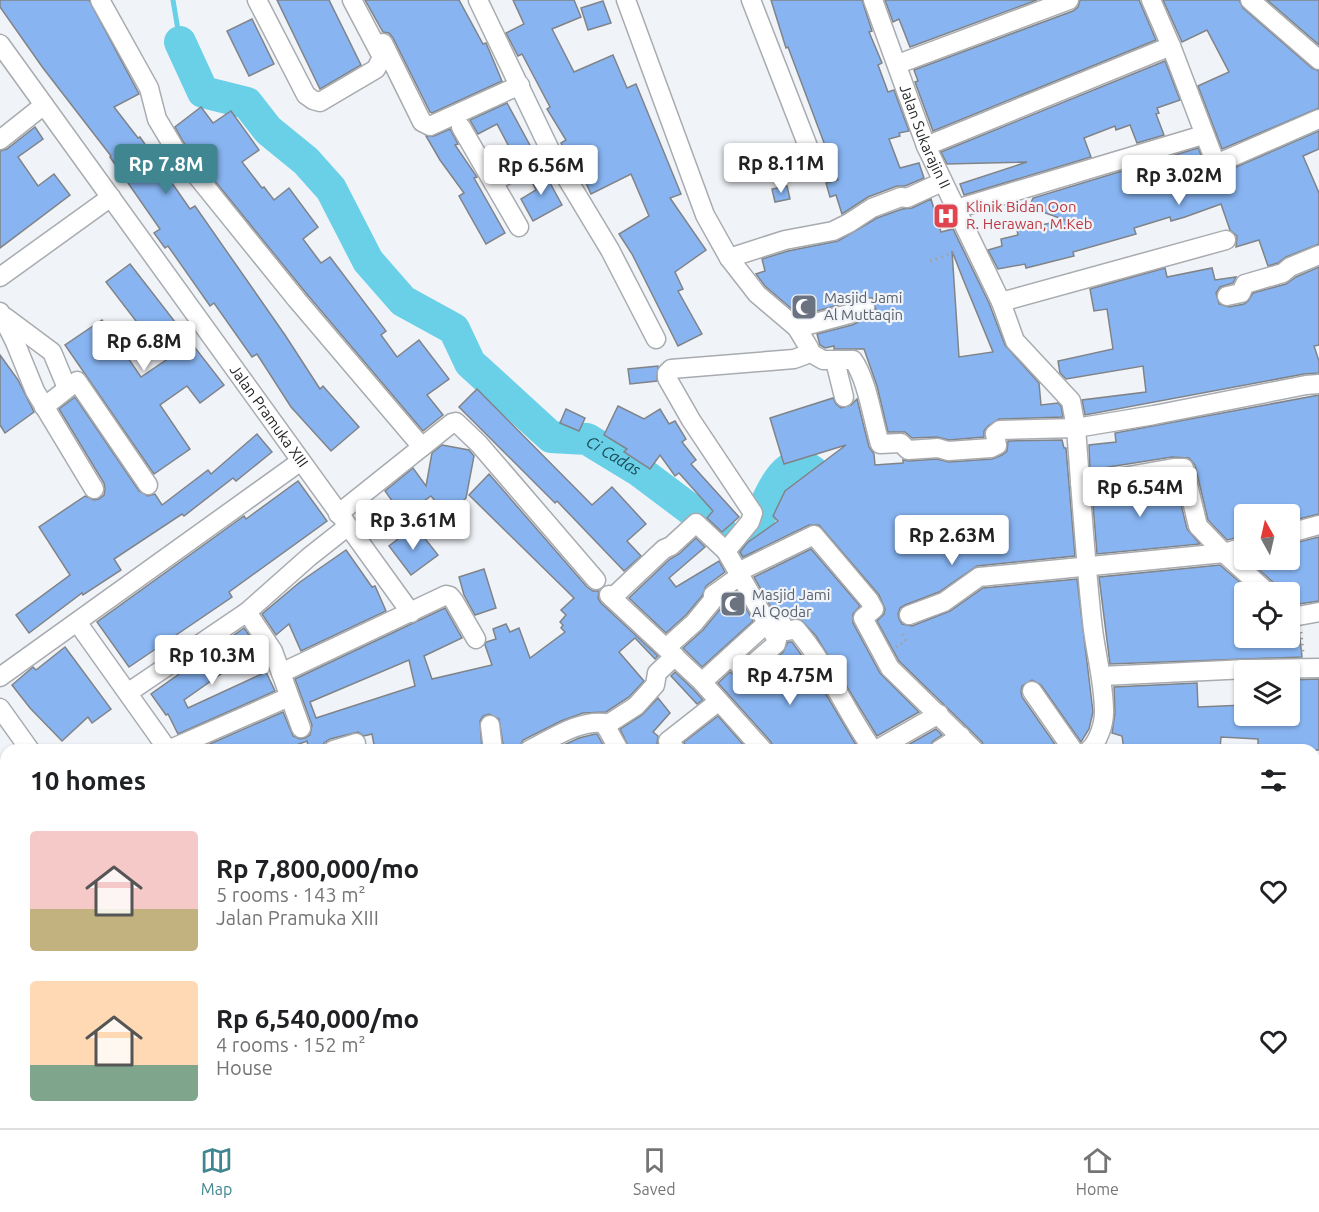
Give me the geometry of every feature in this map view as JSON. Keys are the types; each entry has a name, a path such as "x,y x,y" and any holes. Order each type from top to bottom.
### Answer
{"street":[{"path":"100,0 149,88 157,119 175,149 297,300 422,447"},
{"path":"256,0 306,94 320,102 376,69 380,64 382,57 352,0"},
{"path":"362,0 422,122 430,126 520,85"},
{"path":"478,0 551,152 610,250 656,339"},
{"path":"626,0 705,215 729,258 756,294 797,328 809,352"},
{"path":"751,0 816,167"},
{"name":"Jalan Sukarajin II","path":"873,0 926,146 1001,302 1015,341 1071,400 1076,428 1093,631 1102,676 1104,714 1102,727 1095,744"},
{"path":"898,64 1069,0"},
{"path":"1151,0 1216,164 1319,119"},
{"path":"1250,0 1318,56"},
{"name":"Jalan Pramuka XIII","path":"0,44 411,613"},
{"path":"926,146 1171,46"},
{"path":"0,140 44,105"},
{"path":"461,127 519,227"},
{"path":"956,209 1203,135"},
{"path":"493,182 551,152"},
{"path":"729,258 785,240 833,231 849,224 872,208 901,197 907,198 942,182"},
{"path":"0,278 111,197"},
{"path":"1001,302 1226,240"},
{"path":"1227,296 1241,292 1245,284 1283,273 1290,267 1319,255"},
{"path":"797,328 849,314 865,307"},
{"path":"1,313 52,352 67,388"},
{"path":"1,313 35,391 94,489"},
{"path":"809,352 823,360 853,360 858,367 880,444 901,443 908,450 938,448 948,451 991,448 997,444 995,433 1000,430 1076,428 1319,384"},
{"path":"731,544 750,522 753,513 691,420 667,378 667,373 671,369 794,359 805,356 809,352"},
{"path":"835,361 844,397"},
{"path":"44,407 77,381 148,485"},
{"path":"129,692 247,612 422,447 452,423 460,424 596,580"},
{"path":"0,677 301,461"},
{"path":"1080,483 1184,468 1198,526 1256,582"},
{"path":"751,744 702,682 610,596 696,523 731,544 739,574 767,623"},
{"path":"1300,530 1319,525"},
{"path":"606,726 636,706 655,685 657,673 670,652 713,600 713,595 739,574 814,535 869,600 874,609 863,618 890,668 969,744"},
{"path":"904,620 944,602 979,577 1234,550"},
{"path":"281,673 446,595 450,596 476,639"},
{"path":"247,612 273,651 301,728"},
{"path":"1300,614 1319,612"},
{"path":"702,682 767,623 778,619 787,631 796,629 809,644 871,744"},
{"path":"77,622 164,744"},
{"path":"1102,676 1312,667"},
{"path":"1032,691 1069,744"},
{"path":"182,744 289,697"},
{"path":"671,744 668,741 719,701"},
{"path":"0,708 26,744"},
{"path":"886,744 939,714"},
{"path":"542,744 582,725 601,722 604,723 616,744"},
{"path":"490,725 492,744"},
{"path":"948,744 961,736"}],"path":[{"path":"930,261 974,245"},
{"path":"882,655 906,641 904,620"},
{"path":"1300,632 1312,667"}],"building":[{"path":"0,0 89,0 139,94 114,107 138,138 140,137 190,209 195,206 320,389 323,386 359,427 331,451 291,407 257,354 252,357 214,303 210,306 168,246 165,248 154,233 160,229 111,156 43,68 0,7"},
{"path":"277,0 329,0 361,65 320,89"},
{"path":"365,0 459,0 483,44 486,43 502,81 430,112 393,38 389,33 383,32"},
{"path":"513,0 574,0 581,17 552,29 574,72 613,55 627,88 636,84 681,194 670,198 706,250 675,272 683,289 678,291 702,334 678,346 632,254 619,234 649,216 631,174 591,194 580,170 577,172 561,143 566,140 547,109 550,107 522,54 518,56 506,33 524,24"},
{"path":"771,0 862,0 872,31 869,32 882,63 878,65 888,92 894,90 909,131 899,133 900,136 889,139 900,168 919,163 924,178 868,197 842,214 836,195 830,197 826,183 838,180 788,47 786,48"},
{"path":"885,0 1037,0 910,47 899,19 893,22"},
{"path":"1080,0 1139,0 1156,40 933,131 915,82 918,81 914,70 1073,11 1078,7"},
{"path":"1163,0 1239,0 1243,8 1312,68 1319,71 1319,108 1222,149 1198,86 1229,72 1207,30 1182,42"},
{"path":"1267,0 1319,0 1319,45"},
{"path":"603,1 611,23 588,30 581,8"},
{"path":"252,19 274,64 249,76 227,31"},
{"path":"1165,61 1180,100 1157,108 1159,113 1156,114 1164,135 1137,143 1130,125 1116,130 1115,126 1084,138 1091,157 964,195 960,184 1027,162 947,164 941,152"},
{"path":"507,103 532,149 515,158 497,124 478,134 470,120"},
{"path":"201,107 213,123 231,111 259,150 242,162 274,200 289,188 318,227 303,239 321,263 330,257 386,331 381,335 397,357 419,340 449,379 427,395 443,415 423,431 306,293 184,143 175,127"},
{"path":"35,127 43,139 18,157 38,186 54,174 70,195 0,248 0,151 7,149"},
{"path":"450,129 458,144 455,145 477,177 474,178 505,233 486,244 459,196 464,193 426,136 434,136"},
{"path":"1319,131 1319,149 1303,156 1319,193 1319,244 1286,257 1278,263 1268,266 1259,240 1236,247 1237,236 1230,230 1221,204 1171,221 1170,217 1134,228 1136,234 1073,252 1074,256 1026,268 1025,264 998,269 988,250 1002,246 1001,239 1018,235 1017,230 1065,220 1029,207 1033,198 1198,148 1209,172 1214,175 1220,174"},
{"path":"546,167 552,179 549,181 562,205 533,221 521,199 536,190 529,176"},
{"path":"787,186 790,199 775,202 772,189"},
{"path":"931,199 941,232 953,229 989,303 1005,345 1039,383 1041,405 1058,403 1061,406 1063,417 999,419 988,426 984,431 984,437 949,440 937,437 912,438 905,432 888,432 877,386 864,349 834,349 834,346 825,348 820,345 817,334 852,325 870,317 876,309 872,298 861,297 800,316 765,286 756,274 765,271 762,259 838,241 877,218 912,208","holes":["952,251 993,352 959,357"]},
{"path":"130,264 224,385 200,403 187,386 160,405 190,449 154,474 65,345 102,320 141,377 166,360 106,282"},
{"path":"1319,267 1319,345 1314,346 1319,361 1319,373 1085,415 1082,400 1146,392 1143,366 1066,379 1060,373 1058,361 1113,349 1107,309 1094,311 1090,289 1165,268 1167,277 1212,268 1215,280 1236,277 1233,283 1220,287 1216,293 1219,304 1229,307 1244,304 1253,293 1286,284"},
{"path":"0,355 18,380 34,412 5,433 0,425"},
{"path":"658,366 657,381 630,384 628,369"},
{"path":"477,389 592,505 612,487 646,524 627,541 641,556 624,571 557,501 555,503 459,407"},
{"path":"1319,395 1319,514 1300,519 1300,504 1234,504 1234,538 1227,540 1208,520 1195,465 1189,458 1172,457 1090,470 1089,445 1116,442 1115,433"},
{"path":"75,397 139,491 148,496 155,494 162,505 208,470 211,474 257,434 272,452 236,481 233,478 184,516 182,514 114,559 121,570 83,595 82,593 29,633 16,615 70,575 39,527 85,496 94,500 104,495 104,483 59,409"},
{"path":"833,398 841,408 851,405 857,399 869,447 874,454 875,465 903,463 903,460 937,459 949,462 992,459 1007,451 1008,441 1062,440 1066,448 1075,556 977,566 939,592 900,608 898,614 902,624 912,626 950,611 983,588 1077,579 1093,712 1089,729 1081,742 1041,685 1032,680 1022,686 1022,697 1055,744 983,744 899,661 877,621 884,614 885,609 879,595 819,525 809,525 743,557 740,552 747,543 778,521 773,516 785,491 846,445 784,464 770,418"},
{"path":"618,406 644,419 660,409 669,424 675,421 686,439 682,442 696,460 691,464 739,517 722,532 707,518 713,511 679,473 675,476 660,455 650,469 624,452 627,449 604,435"},
{"path":"566,409 585,418 579,431 560,423"},
{"path":"442,445 469,450 474,456 466,498 447,515 431,496 403,516 385,491 413,468 426,486 432,453"},
{"path":"489,474 587,587 593,591 599,591 598,598 601,603 658,656 655,659 635,638 619,652 644,681 629,697 606,712 583,713 561,721 523,740 521,744 503,744 499,719 489,714 483,716 480,721 482,744 374,744 372,734 364,736 358,732 330,739 324,744 308,744 307,741 299,744 210,744 283,712 293,736 300,739 305,738 310,735 312,725 295,679 445,608 462,638 424,656 432,679 492,665 486,642 496,639 493,629 506,624 510,632 519,628 530,658 565,632 560,622 566,615 561,610 574,598 469,495","holes":["409,660 415,686 316,718 310,702"]},
{"path":"1175,479 1187,529 1200,544 1097,554 1092,493"},
{"path":"298,481 327,521 229,592 232,597 129,667 97,622 244,516 246,519"},
{"path":"415,526 438,555 411,575 389,546"},
{"path":"1319,537 1319,601 1300,604 1300,582 1273,582 1259,570 1300,570 1300,542"},
{"path":"696,538 705,547 669,578 676,587 719,561 725,572 706,586 702,596 686,615 666,633 629,598"},
{"path":"811,549 860,606 853,614 853,623 880,673 919,712 877,736 816,636 800,619 792,618 782,609 772,609 754,577"},
{"path":"346,550 372,587 375,586 386,611 301,651 289,624 276,635 262,614 300,582"},
{"path":"1220,565 1240,582 1234,582 1234,648 1300,648 1300,639 1302,657 1110,664 1099,577"},
{"path":"484,569 496,608 475,615 464,595 459,577"},
{"path":"737,592 753,621 702,667 683,648 703,630 722,607 724,601"},
{"path":"244,628 258,648 184,700 188,708 266,672 275,691 178,734 168,714 166,715 151,694"},
{"path":"788,642 792,642 808,664 855,744 772,744 718,683 730,672 742,681 753,679 783,652"},
{"path":"65,647 111,709 92,723 88,717 62,741 30,708 12,685 33,667 36,670"},
{"path":"675,672 703,700 697,704 671,676"},
{"path":"1319,679 1319,744 1258,744 1258,739 1221,737 1220,744 1123,744 1122,736 1112,733 1115,713 1114,687 1197,683 1198,707 1234,705 1234,726 1300,726 1300,680"},
{"path":"658,698 670,713 653,732 658,736 657,744 627,744 620,729 642,715"},
{"path":"718,716 743,744 685,744 684,742"},
{"path":"936,729 942,735 931,744 910,744"},
{"path":"597,734 603,744 566,744"}],"waterway":[{"name":"Ci Cadas","path":"173,0 180,42"},
{"name":"Ci Cadas","path":"180,42 203,92 247,103 268,130 306,161 331,189 368,261 403,301 454,329 470,363 551,437 587,439 638,470 738,545 752,532 774,487 791,468 801,466 812,471 823,482 838,504"}],"place":[{"name":"Klinik Bidan Oon R. Herawan, M.Keb","path":"946,216"},
{"name":"Masjid Jami Al Muttaqin","path":"804,307"},
{"name":"Masjid Jami Al Qodar","path":"733,604"}]}
